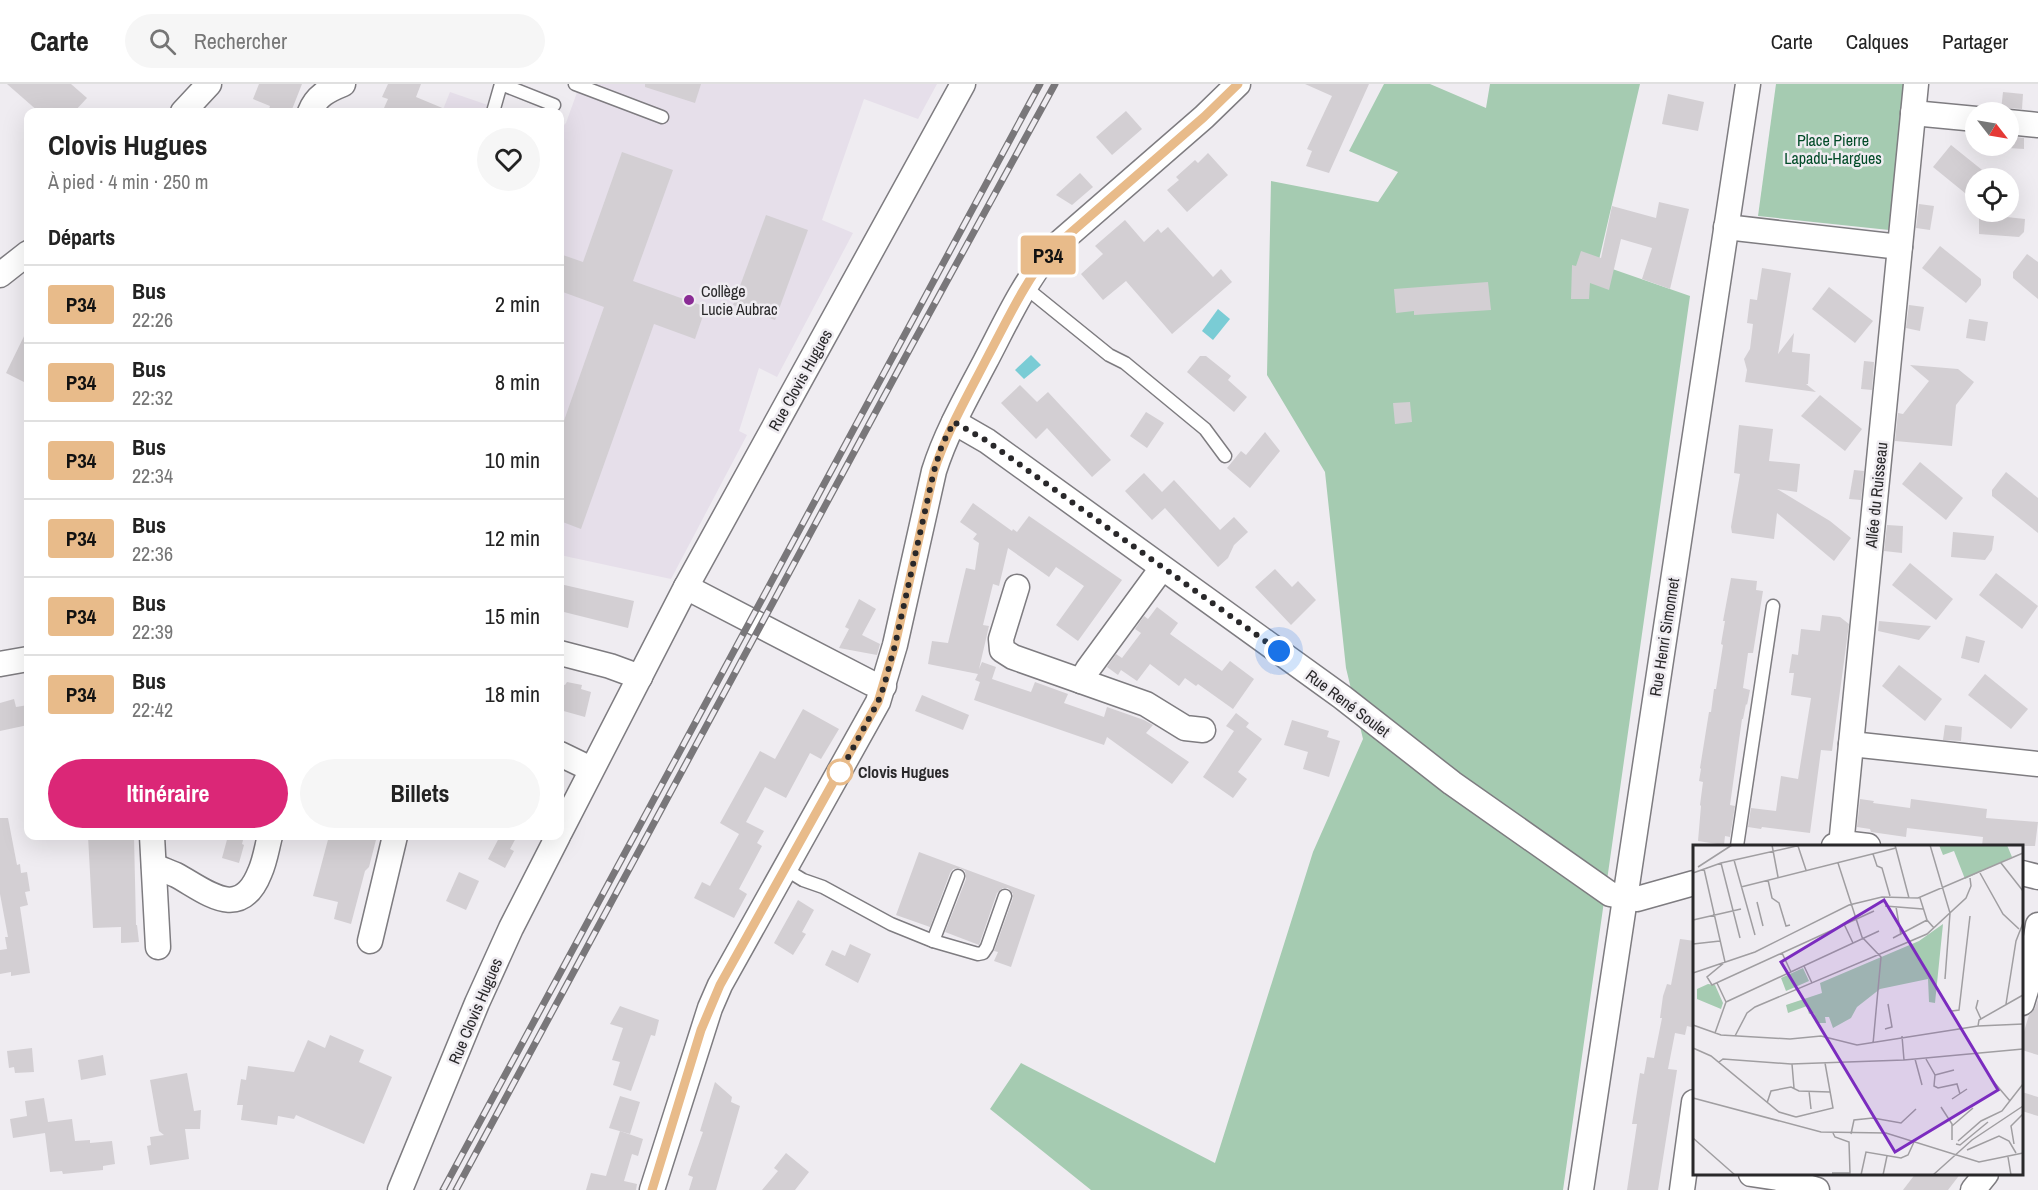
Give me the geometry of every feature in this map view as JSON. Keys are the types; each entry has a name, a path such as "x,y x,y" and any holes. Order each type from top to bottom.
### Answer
{"street":[{"path":"187,108 209,84"},
{"path":"312,108 327,91 343,84"},
{"name":"Rue Clovis Hugues","path":"564,824 686,587 963,84"},
{"path":"652,1190 710,1008 720,985 866,726 884,686 942,445 1025,287 1038,266 1065,237 1204,117 1238,84"},
{"name":"Rue Henri Simonnet","path":"1581,1190 1748,84"},
{"name":"Allée du Ruisseau","path":"1839,845 1916,84"},
{"path":"1913,113 1965,118"},
{"path":"2019,123 2038,125"},
{"path":"1726,227 1900,247"},
{"path":"0,275 24,256"},
{"name":"Rue René Soulet","path":"954,422 987,441 1342,697 1452,783 1610,894 1637,899 1693,884"},
{"path":"1081,681 1162,568"},
{"path":"1017,586 1001,639 1002,650 1012,657 1146,704 1185,728 1203,730"},
{"path":"686,587 871,683 884,686"},
{"path":"564,654 610,666 640,677"},
{"path":"0,664 24,660"},
{"path":"1851,744 2038,764"},
{"path":"564,756 591,769"},
{"path":"152,840 158,947"},
{"path":"154,866 175,875 203,893 220,900 234,899 246,894 255,883 261,872 269,840"},
{"path":"370,941 394,840"},
{"name":"Rue Clovis Hugues","path":"400,1190 482,993 511,928 556,840"},
{"path":"2023,873 2038,877"},
{"path":"2023,1000 2029,980 2038,926"},
{"path":"1682,1190 1690,1164 1693,1127"},
{"path":"1762,1175 1817,1190"},
{"path":"1973,1190 1984,1175"}],"lane":[{"path":"494,108 501,84 554,105"},
{"path":"575,84 662,117"},
{"path":"1025,287 1109,355 1125,363 1205,429 1225,456"},
{"path":"1737,845 1773,606"},
{"path":"785,869 891,924 933,941 978,954 983,953 987,947 1005,896"},
{"path":"933,941 958,876"}],"shaded area":[{"name":"Collège Lucie Aubrac","path":"580,84 937,84 918,119 864,99 822,220 853,233 777,377 759,368 739,431 747,435 671,579 564,556 564,125"},
{"path":"450,92 496,108 444,108"}],"green space":[{"path":"1384,84 1430,84 1486,108 1490,84 1640,84 1598,264 1690,296 1563,1190 1091,1190 990,1109 1021,1063 1215,1163 1313,852 1363,739 1346,668 1325,472 1267,375 1271,181 1378,202 1398,172 1349,151"},
{"name":"Place Pierre Lapadu-Hargues","path":"1776,84 1906,84 1889,230 1758,216"}],"water":[{"path":"1218,309 1230,319 1213,340 1202,331"},
{"path":"1031,355 1041,365 1024,379 1015,370"}],"building":[{"path":"7,84 71,84 87,98 78,108 34,108"},
{"path":"259,84 302,84 293,108 269,108 270,106 253,99"},
{"path":"388,84 421,84 416,97 442,108 384,108 388,99 382,97"},
{"path":"645,84 701,84 695,103 645,87"},
{"path":"1305,84 1369,84 1329,173 1306,166 1312,151 1307,149 1332,96"},
{"path":"2003,92 2023,94 2022,109 2019,109 2019,102 2002,102"},
{"path":"1668,94 1704,102 1698,131 1662,124"},
{"path":"1126,111 1142,129 1112,155 1096,137"},
{"path":"2019,137 2024,138 2024,149 2019,149"},
{"path":"1951,145 1980,168 1965,168 1965,193 1933,167"},
{"path":"622,152 673,170 633,281 706,307 695,339 654,324 581,529 564,523 564,421 604,307 564,292 564,255 583,262"},
{"path":"1208,153 1228,175 1187,212 1167,190 1179,180 1176,177 1195,160 1198,163"},
{"path":"1080,173 1093,187 1072,205 1056,195"},
{"path":"1659,202 1689,209 1670,289 1642,279 1652,248 1621,239 1609,290 1590,283 1589,299 1571,299 1572,265 1576,266 1581,251 1601,258 1612,206 1656,218"},
{"path":"1919,204 1934,206 1930,230 1916,228"},
{"path":"766,215 808,230 775,320 733,305"},
{"path":"2019,218 2025,219 2024,232 2019,237 1979,234 1979,222 2019,222"},
{"path":"1125,220 1144,242 1158,229 1161,233 1168,227 1213,277 1221,269 1232,282 1172,334 1126,281 1103,300 1081,274 1103,254 1095,246"},
{"path":"1940,246 1981,279 1981,285 1966,303 1922,268"},
{"path":"2027,254 2038,262 2038,299 2013,278 2013,272"},
{"path":"1762,268 1791,273 1778,354 1794,333 1792,352 1810,354 1808,384 1806,384 1816,392 1745,382 1747,370 1744,359 1750,349 1753,324 1747,323 1750,299 1757,300"},
{"path":"1488,282 1491,310 1414,315 1414,311 1396,313 1394,289"},
{"path":"1829,287 1873,321 1855,343 1812,309"},
{"path":"1909,305 1924,307 1920,331 1906,328"},
{"path":"1969,319 1988,322 1985,341 1966,338"},
{"path":"24,336 24,382 6,373"},
{"path":"1200,356 1206,356 1231,376 1228,380 1247,397 1234,412 1187,372"},
{"path":"1864,361 1874,362 1872,390 1861,389"},
{"path":"1910,365 1958,369 1974,382 1956,405 1952,446 1895,441 1898,413 1903,414 1929,381"},
{"path":"1020,385 1037,402 1048,392 1111,460 1092,477 1047,428 1036,439 1001,403"},
{"path":"1820,395 1862,429 1845,451 1801,416"},
{"path":"1410,402 1412,422 1395,424 1393,403"},
{"path":"1146,412 1164,423 1147,448 1130,436"},
{"path":"1739,425 1773,429 1769,461 1800,464 1797,492 1777,489 1830,521 1851,538 1834,561 1777,513 1774,539 1732,533 1740,474 1734,473"},
{"path":"1265,432 1280,451 1250,488 1227,468 1241,451 1246,455"},
{"path":"1920,462 1963,498 1946,520 1902,484"},
{"path":"1854,470 1864,471 1861,500 1849,499"},
{"path":"2006,472 2038,498 2038,533 1992,496 1992,490"},
{"path":"1144,473 1162,492 1174,480 1220,530 1234,517 1248,532 1234,545 1228,558 1218,567 1165,508 1152,520 1125,491"},
{"path":"973,503 1012,531 1013,529 1017,532 1029,516 1122,580 1078,641 1056,625 1084,586 1056,567 1049,577 1008,548 999,586 993,584 983,625 989,626 979,669 982,662 996,667 992,679 1031,692 1035,682 1068,694 1064,703 1104,717 1107,707 1153,725 1146,733 1189,762 1172,784 1107,737 1104,745 974,700 980,682 975,680 978,674 928,664 932,641 948,643 966,568 975,570 979,543 973,539 977,534 960,522"},
{"path":"1887,525 1903,526 1902,553 1884,551"},
{"path":"1953,532 1994,536 1992,550 1985,560 1951,557"},
{"path":"1910,563 1953,599 1936,620 1892,585"},
{"path":"1275,569 1292,587 1298,581 1316,600 1291,625 1255,587"},
{"path":"1996,573 2038,606 2022,629 1979,595"},
{"path":"1731,578 1757,581 1756,590 1763,591 1753,653 1748,653 1743,688 1750,690 1742,719 1730,805 1735,806 1730,837 1725,836 1724,845 1698,841 1703,782 1699,781 1709,712 1711,712 1714,689 1716,689 1723,645 1721,644 1725,621 1723,621"},
{"path":"564,585 634,601 628,628 564,612"},
{"path":"859,599 876,609 862,635 880,644 877,655 839,648 849,629 845,627"},
{"path":"1157,607 1178,623 1170,634 1222,671 1230,661 1254,679 1233,709 1198,684 1196,686 1185,678 1179,686 1150,664 1137,681 1121,670 1118,675 1107,667 1116,654 1122,658 1141,633 1135,629 1144,616 1148,619"},
{"path":"1822,615 1840,617 1849,624 1832,751 1821,750 1810,833 1748,827 1751,808 1776,811 1781,776 1798,779 1811,698 1791,695 1794,673 1789,673 1792,654 1798,655 1801,629 1820,631"},
{"path":"1879,621 1931,626 1919,640 1878,631"},
{"path":"1966,636 1985,641 1979,663 1961,658"},
{"path":"1899,665 1942,699 1925,721 1882,686"},
{"path":"1985,674 2028,709 2011,729 1968,695"},
{"path":"567,682 582,685 581,689 591,692 585,717 564,711"},
{"path":"922,695 969,715 963,730 915,711"},
{"path":"14,699 16,707 24,706 24,726 0,731 0,703"},
{"path":"803,709 839,729 821,759 810,753 786,798 765,787 746,822 764,831 757,843 762,846 739,889 747,894 734,918 694,898 702,882 710,886 739,834 720,823 760,751 775,759"},
{"path":"1236,713 1249,723 1246,727 1262,739 1238,772 1247,779 1233,798 1203,777 1234,731 1226,726"},
{"path":"1292,720 1329,731 1327,737 1340,741 1329,777 1303,769 1308,752 1284,745"},
{"path":"1945,725 1962,727 1961,741 1943,740"},
{"path":"1860,799 1910,808 1911,799 1987,809 1986,818 2038,822 2035,846 1982,845 1983,837 1907,828 1906,837 1871,832 1870,829 1857,827"},
{"path":"0,818 8,818 17,865 20,864 21,873 27,872 30,891 25,892 28,905 20,907 30,973 11,976 11,972 0,974 0,950 7,949 5,937 8,937 0,894"},
{"path":"88,840 134,840 136,925 139,942 121,943 121,927 93,928"},
{"path":"227,840 243,840 244,845 239,863 222,858"},
{"path":"328,840 376,840 351,924 334,919 338,902 313,896"},
{"path":"498,840 515,840 510,849 514,851 505,868 488,859"},
{"path":"919,852 1035,895 1011,967 994,961 998,952 994,951 1013,898 1008,888 1003,888 997,893 979,945 945,932 966,879 965,871 960,868 953,869 950,873 930,927 896,915"},
{"path":"459,872 479,881 466,910 446,901"},
{"path":"798,900 814,910 802,932 806,934 793,955 774,943"},
{"path":"1680,939 1693,941 1693,1028 1687,1026 1685,1035 1675,1033 1668,1069 1677,1070 1658,1190 1627,1190 1637,1124 1632,1124 1640,1073 1644,1074 1647,1057 1654,1058 1662,1018 1660,1018 1663,996 1667,984 1671,985"},
{"path":"850,944 871,954 858,983 825,965 832,950 845,956"},
{"path":"2038,999 2038,1055 2023,1050 2023,1035 2029,1015"},
{"path":"620,1006 659,1020 655,1036 651,1035 631,1091 613,1085 620,1062 612,1060 623,1028 610,1024"},
{"path":"330,1035 364,1050 359,1062 392,1077 364,1144 296,1115 294,1119 278,1116 277,1125 241,1120 243,1105 237,1105 241,1079 246,1080 248,1066 294,1072 308,1040 325,1048"},
{"path":"32,1048 34,1072 15,1073 14,1067 9,1068 7,1051"},
{"path":"103,1055 106,1075 81,1080 78,1060"},
{"path":"187,1073 194,1111 201,1110 200,1129 185,1129 189,1159 150,1165 147,1146 151,1145 150,1137 164,1135 159,1131 150,1080"},
{"path":"715,1082 732,1097 731,1102 740,1106 716,1190 689,1190 693,1177 688,1175 703,1132 700,1131"},
{"path":"2023,1092 2038,1097 2038,1116 2023,1111"},
{"path":"620,1096 640,1102 630,1134 609,1128"},
{"path":"44,1098 48,1122 72,1119 75,1141 90,1140 90,1143 112,1141 115,1164 103,1166 103,1170 63,1174 62,1171 50,1172 45,1133 13,1138 10,1119 27,1116 25,1101"},
{"path":"620,1131 643,1139 638,1156 632,1154 624,1181 637,1184 636,1190 586,1190 591,1173 606,1176"},
{"path":"786,1153 809,1172 795,1190 762,1190 778,1171 774,1168"},
{"path":"1914,1175 1959,1175 1948,1190 1903,1190"}],"railway":[{"path":"443,1190 1040,84"},
{"path":"456,1190 1055,84"}],"bus line":[{"name":"P34","path":"652,1190 701,1030 720,985 878,702 895,645 934,471 942,445 1015,305 1038,266 1051,250 1204,117 1238,84"}],"place":[{"name":"Collège Lucie Aubrac","path":"689,300"},
{"name":"Clovis Hugues","path":"840,772"}],"route":[{"path":"840,772 839,774 866,726 884,686 934,471 942,445 954,422 987,441 1279,651"}]}
